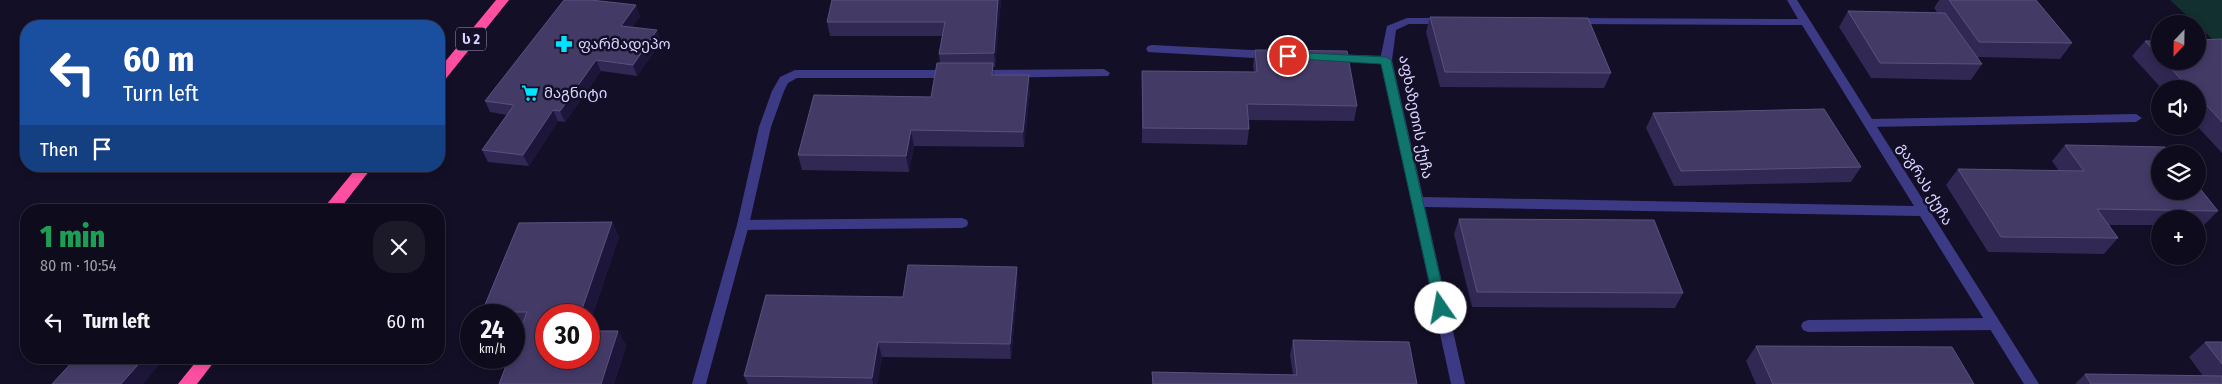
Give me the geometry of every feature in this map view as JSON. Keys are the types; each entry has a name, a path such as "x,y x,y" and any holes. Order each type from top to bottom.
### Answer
{"highway":[{"name":"ს 2","path":"445,71 503,0"},
{"path":"335,204 361,172"},
{"path":"187,384 204,364"}],"street":[{"name":"გაგრას ქუჩა","path":"1792,0 1922,211 2032,384"},
{"name":"აფხაზეთის ქუჩა","path":"1457,21 1407,21 1391,28 1386,60 1458,384"},
{"path":"1557,21 1806,22"},
{"path":"1152,49 1279,55"},
{"path":"1318,57 1386,60"},
{"path":"700,384 743,225 765,127 784,80 795,74 1104,74"},
{"path":"1869,123 2136,118"},
{"path":"1418,202 1922,211"},
{"path":"743,225 962,223"},
{"path":"1808,326 1994,324"}],"green space":[{"path":"2170,0 2222,0 2222,48 2206,33 2206,15 2186,15"}],"building":[{"path":"564,0 591,0 636,5 621,26 657,30 633,65 596,60 560,111 553,110 523,155 482,150 514,105 485,101"},
{"path":"832,0 998,0 994,53 939,54 945,22 827,22"},
{"path":"1949,0 2036,0 2072,43 1979,42"},
{"path":"1848,11 1945,13 1982,64 1880,63"},
{"path":"1430,17 1588,18 1611,73 1445,72"},
{"path":"2222,39 2222,122 2206,105 2206,80 2182,80 2172,70 2206,70 2206,40"},
{"path":"2145,41 2151,41 2151,47"},
{"path":"1255,50 1347,51 1357,106 1247,104 1249,129 1143,128 1142,71 1257,72"},
{"path":"937,63 993,63 992,75 1029,75 1023,132 911,130 906,156 798,155 814,95 931,97"},
{"path":"1824,109 1861,167 1681,171 1653,113"},
{"path":"2065,145 2151,147 2151,200 2206,200 2206,196 2218,211 2097,209 2118,238 2001,237 1958,169 2084,171"},
{"path":"1459,219 1654,220 1683,293 1477,292"},
{"path":"612,222 584,304 535,304 535,369 600,369 600,331 618,331 601,384 499,384 505,369 525,369 525,317 527,312 525,312 525,304 485,304 519,223"},
{"path":"908,265 1017,267 1010,344 878,342 872,378 744,376 766,295 903,297"},
{"path":"1293,340 1409,342 1417,384 1153,384 1152,372 1297,375"},
{"path":"2205,342 2222,342 2222,364"},
{"path":"1756,346 1952,347 1974,384 1773,384"},
{"path":"70,364 139,364 121,384 52,384"},
{"path":"2085,374 2222,376 2222,384 2091,384"}],"place":[{"name":"ფარმადეპო","path":"564,44"},
{"name":"მაგნიტი","path":"530,93"}],"route":[{"path":"1288,56 1386,60 1441,308"}]}
